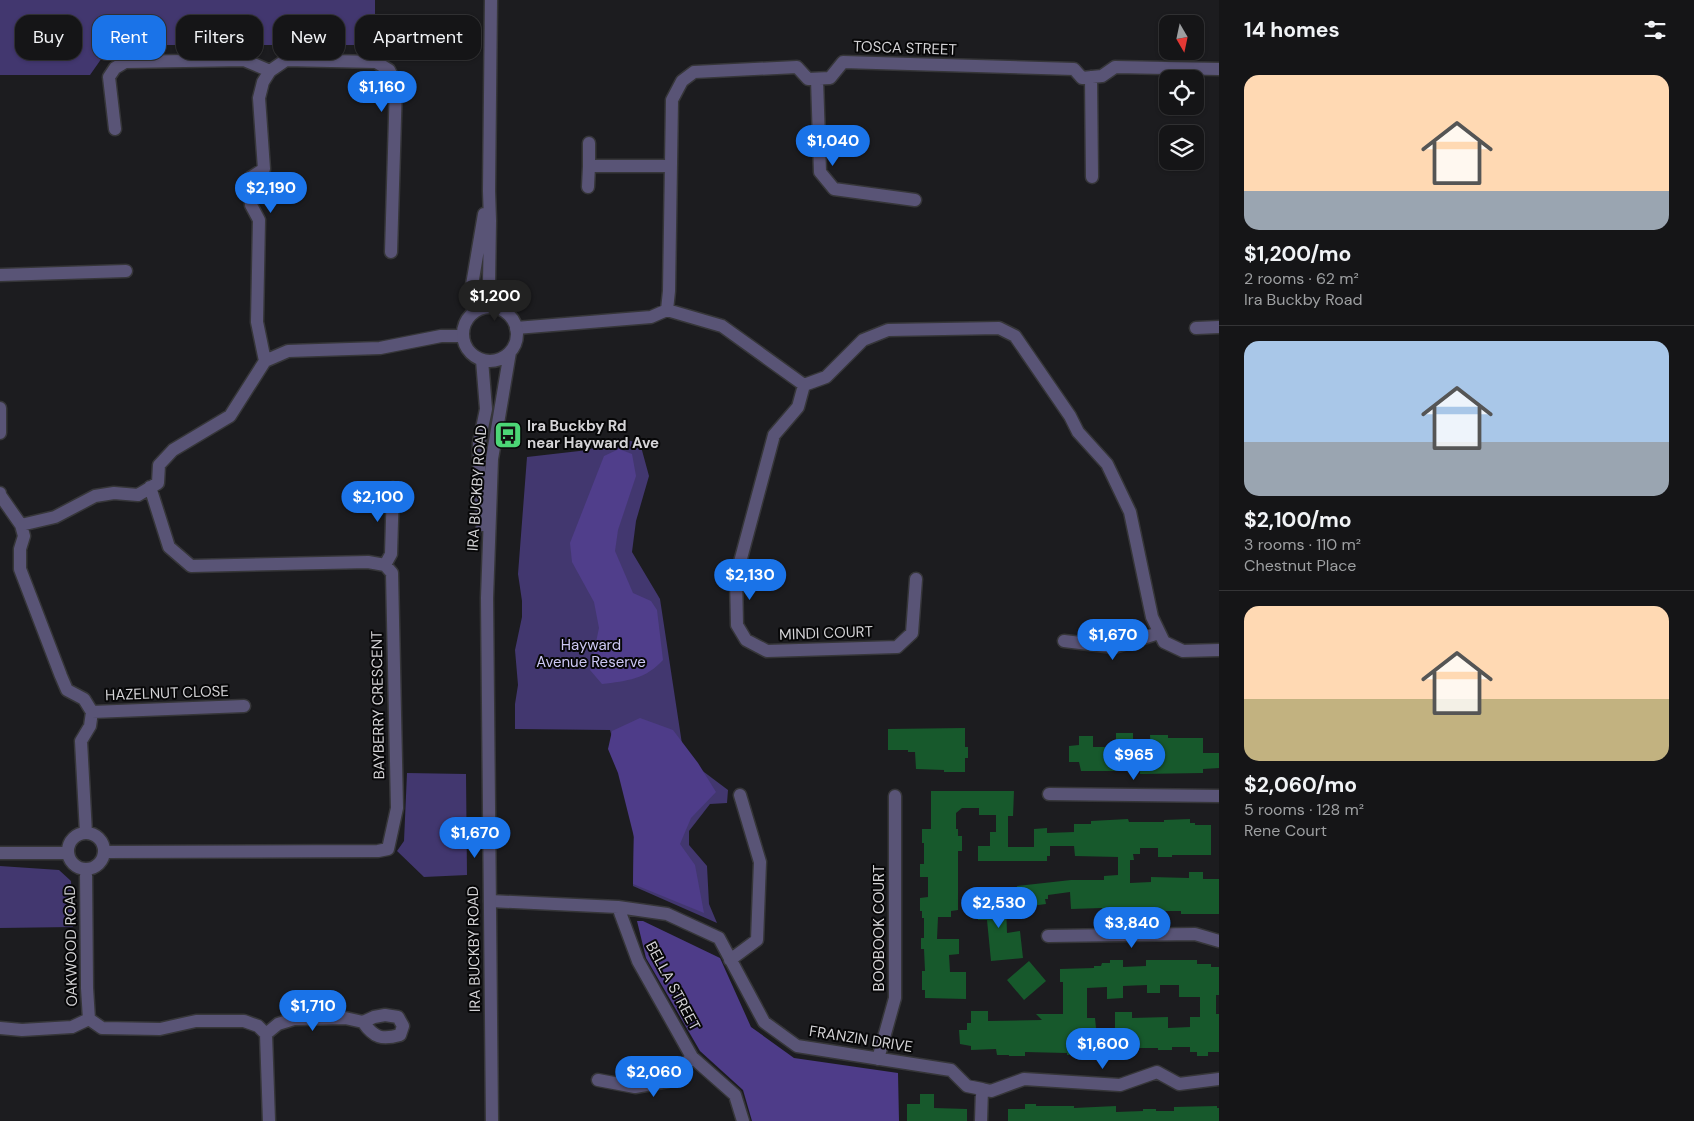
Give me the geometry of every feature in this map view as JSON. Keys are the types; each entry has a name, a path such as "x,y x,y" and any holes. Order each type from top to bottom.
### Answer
{"street":[{"path":"491,0 488,192 490,221 489,283 501,310 513,320 517,336 515,345 510,352 497,360 482,360 469,350 463,336 467,319 473,313 487,308 501,310"},
{"path":"115,129 109,77 115,68 125,62 244,60 270,71"},
{"path":"265,361 257,322 259,220 251,205 250,178 264,169 259,98 263,82 270,71 286,60 376,62 389,70 396,84 391,252"},
{"name":"TOSCA STREET","path":"816,78 830,78 843,62 1074,69 1082,78 1091,77"},
{"path":"667,310 669,290 672,100 682,81 694,72 797,67 808,79 816,78 820,172 834,189 915,200"},
{"path":"1092,177 1091,77 1102,76 1115,67 1219,69"},
{"path":"588,188 589,143"},
{"path":"589,166 670,166"},
{"path":"473,313 472,285 488,192"},
{"path":"0,276 126,271"},
{"path":"516,328 651,317 667,310 722,326 804,385 826,377 863,340 888,330 999,328 1015,336 1070,416 1078,432 1107,464 1130,512 1152,617 1164,642 1183,651 1219,650"},
{"path":"1196,328 1219,328"},
{"path":"21,525 55,517 95,496 114,492 138,495 158,482 159,465 173,450 230,416 265,361 288,351 380,348 441,336 463,336"},
{"name":"IRA BUCKBY ROAD","path":"492,1121 487,598 492,459 510,352"},
{"name":"IRA BUCKBY ROAD","path":"482,360 486,409 480,442 479,461 487,598"},
{"name":"MINDI COURT","path":"804,385 798,407 774,435 736,577 737,625 746,640 767,651 898,647 912,633 916,579"},
{"path":"0,408 0,433"},
{"path":"150,487 169,547 191,566 368,562 385,565 391,554 393,488"},
{"path":"0,492 0,495 21,525 24,536 20,549 20,569 67,690 84,699 92,712 90,726 81,741 86,833"},
{"name":"BAYBERRY CRESCENT","path":"104,852 378,851 388,849 397,808 392,573 385,565"},
{"path":"1064,640 1114,647 1159,633"},
{"name":"HAZELNUT CLOSE","path":"92,712 244,706"},
{"path":"1049,794 1219,796"},
{"path":"730,960 757,940 760,862 740,795"},
{"name":"BOOBOOK COURT","path":"878,1059 895,998 895,796"},
{"path":"86,833 99,838 104,852 102,861 98,866 86,870 76,867 67,853 73,838 86,833"},
{"path":"0,853 67,853"},
{"name":"OAKWOOD ROAD","path":"86,870 89,1019 102,1028 160,1029 196,1021 244,1021 258,1026 266,1034"},
{"name":"FRANZIN DRIVE","path":"490,901 618,907 667,914 719,938 764,1022 797,1046 951,1070 967,1086 982,1089"},
{"name":"BELLA STREET","path":"618,907 638,961 692,1057 735,1095 743,1121"},
{"path":"1048,936 1195,934 1219,942"},
{"path":"269,1121 266,1034 278,1024 294,1019 345,1018 363,1022"},
{"path":"0,1028 22,1030 72,1027 89,1019"},
{"path":"598,1080 634,1087 668,1081 692,1057"},
{"path":"981,1121 982,1089 991,1091 1024,1079 1120,1085 1157,1072 1179,1084 1219,1079"}],"green space":[{"path":"0,0 375,0 375,15 355,15 355,45 345,45 345,15 273,15 273,45 263,45 263,15 176,15 176,45 166,45 166,15 92,15 92,60 100,60 90,75 0,75"},
{"name":"Hayward Avenue Reserve","path":"617,438 640,443 649,476 636,521 632,552 660,599 684,757 728,790 727,803 710,804 689,831 689,845 707,866 709,904 717,923 633,886 634,814 610,730 515,729 515,704 518,685 515,650 522,617 518,574 527,457 588,450"},
{"path":"407,773 466,774 467,875 424,877 397,851 404,841"},
{"path":"0,866 59,870 71,881 73,927 0,928"}],"shaded area":[{"path":"619,449 632,454 636,476 618,530 615,551 633,593 651,601 657,610 663,660 650,671 636,678 602,684 590,670 599,628 594,602 572,562 570,543 604,456"},
{"path":"640,718 673,730 698,763 716,792 691,818 680,844 695,865 704,913 633,884 634,837 618,773 608,749 612,731"},
{"path":"637,921 643,921 720,958 751,1027 794,1058 898,1073 899,1121 752,1121 743,1090 700,1051 646,958"}],"building":[{"path":"965,728 965,747 968,747 968,758 965,758 965,772 916,769 915,752 888,750 888,729"},
{"path":"1116,733 1133,733 1133,752 1151,752 1150,735 1168,735 1168,738 1203,738 1203,753 1219,753 1219,768 1203,769 1203,773 1140,774 1140,771 1081,771 1079,762 1069,762 1069,746 1079,745 1079,736 1093,736 1093,747 1116,747"},
{"path":"931,791 1014,791 1013,816 1008,816 1008,847 1034,847 1034,829 1047,828 1047,833 1074,832 1074,824 1091,824 1091,821 1128,819 1129,822 1164,822 1164,820 1190,819 1190,823 1195,823 1195,825 1211,825 1211,855 1158,857 1158,848 1140,848 1140,854 1133,854 1134,860 1130,860 1130,883 1151,882 1151,877 1189,878 1189,872 1203,872 1203,879 1219,879 1219,914 1181,914 1181,911 1151,911 1151,914 1115,913 1115,915 1102,915 1102,908 1071,909 1070,892 1048,895 1048,899 1045,899 1046,904 1031,906 1031,901 1019,902 1017,886 1071,880 1104,880 1104,876 1118,875 1118,857 1075,856 1074,846 1050,846 1050,856 1047,856 1047,861 978,861 978,846 990,846 990,832 996,832 996,815 979,815 979,808 962,808 956,813 956,829 958,829 958,836 962,836 962,851 958,851 958,910 951,911 951,917 938,917 937,939 959,939 959,954 949,955 950,972 966,972 966,999 925,998 925,990 922,990 922,971 925,971 924,949 921,949 921,938 924,938 924,918 922,918 922,911 920,911 920,898 928,897 928,877 920,877 920,864 924,864 922,829 931,829"},
{"path":"978,892 994,892 994,905 1006,905 1007,933 1020,931 1023,958 991,961 987,920 978,920"},
{"path":"1110,960 1123,960 1123,967 1146,966 1146,960 1197,960 1197,964 1211,964 1211,967 1219,967 1219,995 1216,995 1216,1014 1219,1014 1219,1052 1208,1052 1208,1056 1197,1056 1197,1052 1190,1052 1190,1047 1172,1047 1172,1050 1132,1048 1132,1052 1098,1052 1098,1054 1067,1055 1067,1053 1025,1052 1025,1056 1009,1056 997,1055 996,1049 971,1050 971,1046 960,1044 959,1030 967,1030 967,1023 971,1023 971,1011 988,1011 988,1021 1042,1020 1036,1014 1063,1014 1063,982 1060,982 1060,969 1094,968 1094,966 1101,966 1102,963 1110,963","holes":["1147,985 1147,993 1160,993 1160,985 1179,985 1179,997 1200,997 1200,1017 1190,1017 1190,1027 1168,1028 1168,1017 1132,1018 1132,1012 1115,1012 1115,1028 1096,1028 1095,1018 1087,1018 1087,988 1107,987 1107,999 1123,998 1123,986"]},
{"path":"1029,961 1046,981 1024,1000 1007,980"},
{"path":"920,1094 934,1094 934,1108 967,1109 967,1121 907,1121 907,1104 920,1104"},
{"path":"1025,1104 1036,1104 1036,1106 1074,1106 1074,1108 1116,1106 1116,1112 1143,1111 1143,1109 1174,1111 1174,1107 1217,1106 1219,1108 1219,1121 1008,1121 1008,1109 1025,1109"}],"place":[{"name":"Ira Buckby Rd near Hayward Ave","path":"508,435"}]}
